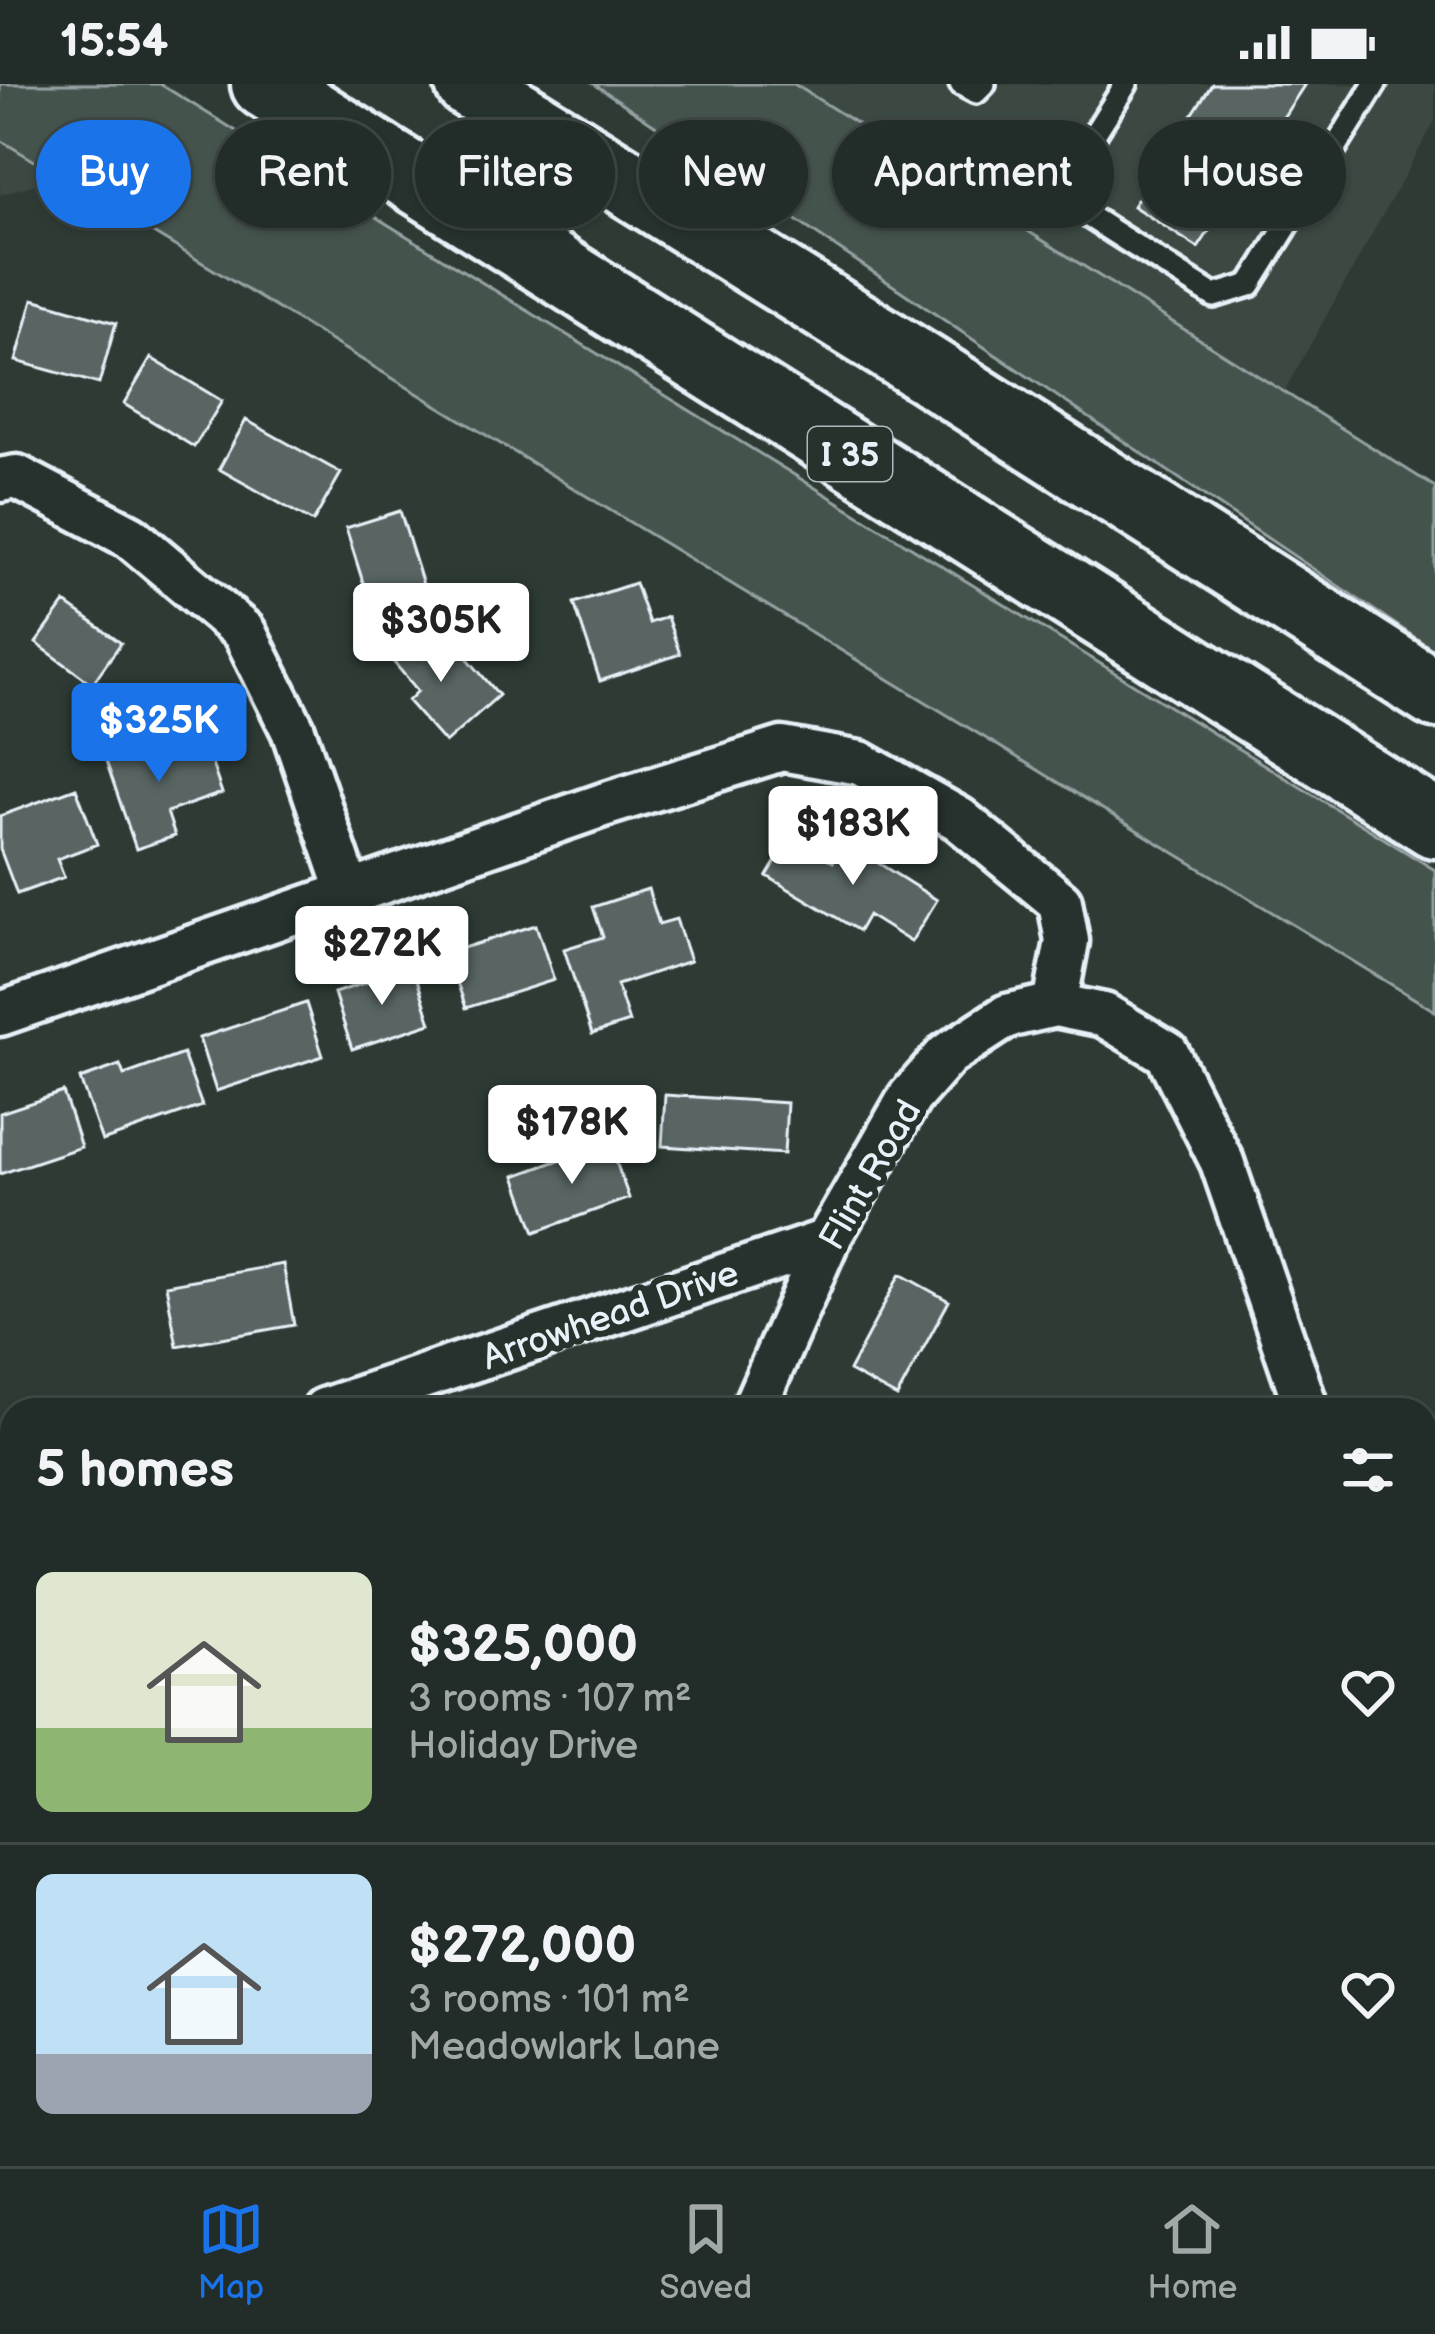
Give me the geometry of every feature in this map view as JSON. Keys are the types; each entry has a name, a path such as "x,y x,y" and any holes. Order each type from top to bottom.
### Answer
{"highway":[{"name":"I 35","path":"266,84 1435,824"},
{"path":"469,84 1435,694"},
{"path":"557,84 816,266 926,369"}],"street":[{"path":"0,480 17,477 131,537 244,632 293,730 349,893"},
{"path":"0,1014 603,805 782,749 860,763 959,819 1060,902 1067,941 1054,1005 1104,1015 1167,1053 1222,1162 1303,1398"},
{"name":"Flint Road","path":"763,1398 827,1241 910,1096 947,1054 1007,1016 1054,1005"},
{"name":"Arrowhead Drive","path":"360,1398 827,1241"}],"lane":[{"path":"961,84 976,92 984,84"},
{"path":"1126,84 1071,171 1079,210 1214,296 1250,285 1375,84"}],"shaded area":[{"path":"0,84 160,84 218,120 215,228 391,226 1435,870 1435,1011 145,228 191,228 191,120 36,120 36,162 0,140"},
{"path":"594,84 794,84 851,120 832,120 832,228 1023,228 1435,487 1435,651 808,228 808,120 647,120"},
{"path":"794,84 1435,84 1435,121 1284,392 1023,228 1114,228 1114,120 851,120"},
{"path":"0,140 36,163 36,184 0,195"}],"building":[{"path":"1212,84 1305,84 1282,120 1189,120"},
{"path":"1167,228 1211,228 1198,248"},
{"path":"33,299 116,323 99,384 16,361"},
{"path":"151,358 222,401 194,447 124,404"},
{"path":"246,420 341,473 313,522 219,469"},
{"path":"400,511 425,591 371,608 346,528"},
{"path":"635,583 649,623 667,617 680,654 600,681 574,603"},
{"path":"65,603 121,643 92,684 36,643"},
{"path":"415,626 449,665 463,653 499,695 445,743 408,701 418,691 385,652"},
{"path":"149,736 157,757 204,741 222,793 167,812 175,836 136,849 103,752"},
{"path":"76,788 97,844 57,859 64,877 17,894 0,849 0,816"},
{"path":"791,836 833,862 845,842 937,900 911,942 868,915 859,931 767,876"},
{"path":"648,889 659,924 676,919 690,961 617,985 629,1022 592,1034 564,949 603,937 593,907"},
{"path":"536,925 554,980 466,1008 447,953"},
{"path":"413,967 431,1023 352,1049 334,993"},
{"path":"306,1003 323,1056 216,1091 199,1038"},
{"path":"183,1054 202,1106 102,1141 80,1079 120,1065 124,1075"},
{"path":"63,1092 81,1147 0,1174 0,1113"},
{"path":"665,1095 787,1103 784,1154 662,1146"},
{"path":"609,1142 629,1198 535,1232 515,1176"},
{"path":"283,1264 294,1325 177,1346 166,1285"},
{"path":"900,1274 949,1301 897,1397 849,1371"}]}
